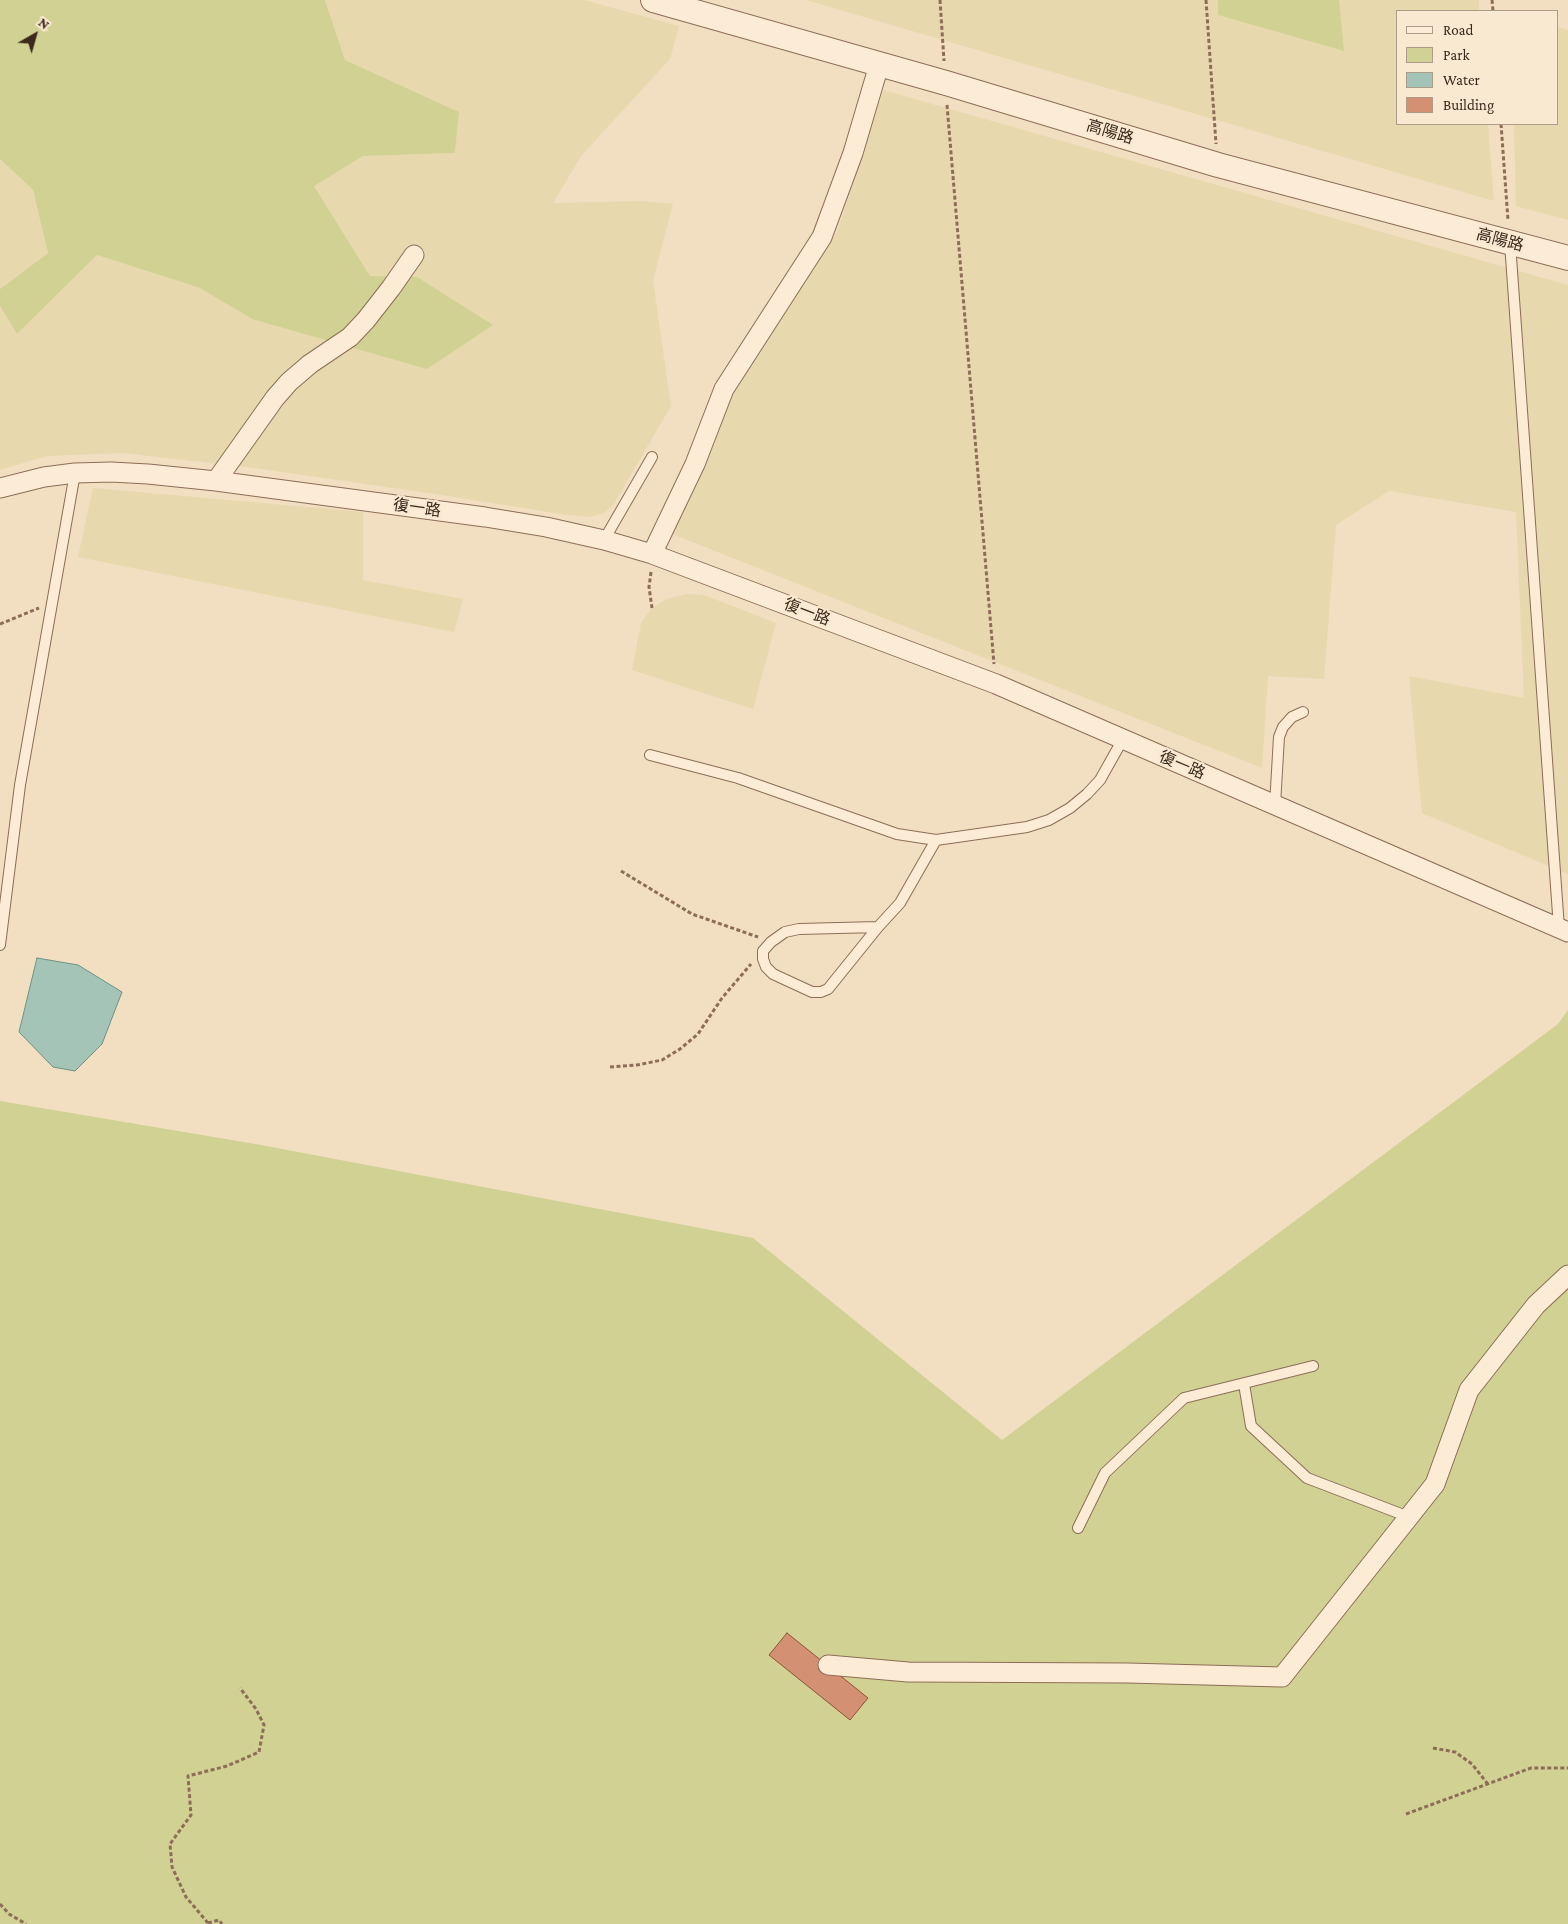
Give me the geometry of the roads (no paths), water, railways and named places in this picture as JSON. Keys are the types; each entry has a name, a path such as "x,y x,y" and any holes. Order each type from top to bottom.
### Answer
{"street":[{"name":"高陽路","path":"653,0 946,83 1218,165 1568,258"},
{"path":"652,554 695,464 724,389 822,237 852,153 879,65"},
{"path":"216,481 275,398 289,382 310,364 350,337 391,288 414,255"},
{"name":"復一路","path":"0,488 44,477 75,473 148,474 216,481 485,517 546,527 604,540 652,554 996,684 1564,930"},
{"path":"828,1665 908,1672 1127,1673 1282,1677 1435,1484 1469,1390 1536,1305 1568,1275"}],"lane":[{"path":"1510,242 1564,930"},
{"path":"604,540 652,457"},
{"path":"0,945 20,785 75,473"},
{"path":"1275,805 1279,737 1283,728 1292,717 1303,712"},
{"path":"650,756 738,778 897,834 936,840 1027,827 1049,820 1070,808 1100,780 1123,739"},
{"path":"878,926 798,929 785,932 771,942 763,951 763,959 766,967 773,974 812,992 828,990 878,926 900,903 936,840"},
{"path":"1078,1528 1105,1473 1184,1398 1312,1366"},
{"path":"1244,1384 1251,1426 1307,1478 1409,1517"}],"water":[{"path":"37,958 78,965 122,992 102,1044 75,1071 53,1067 19,1032"}]}
